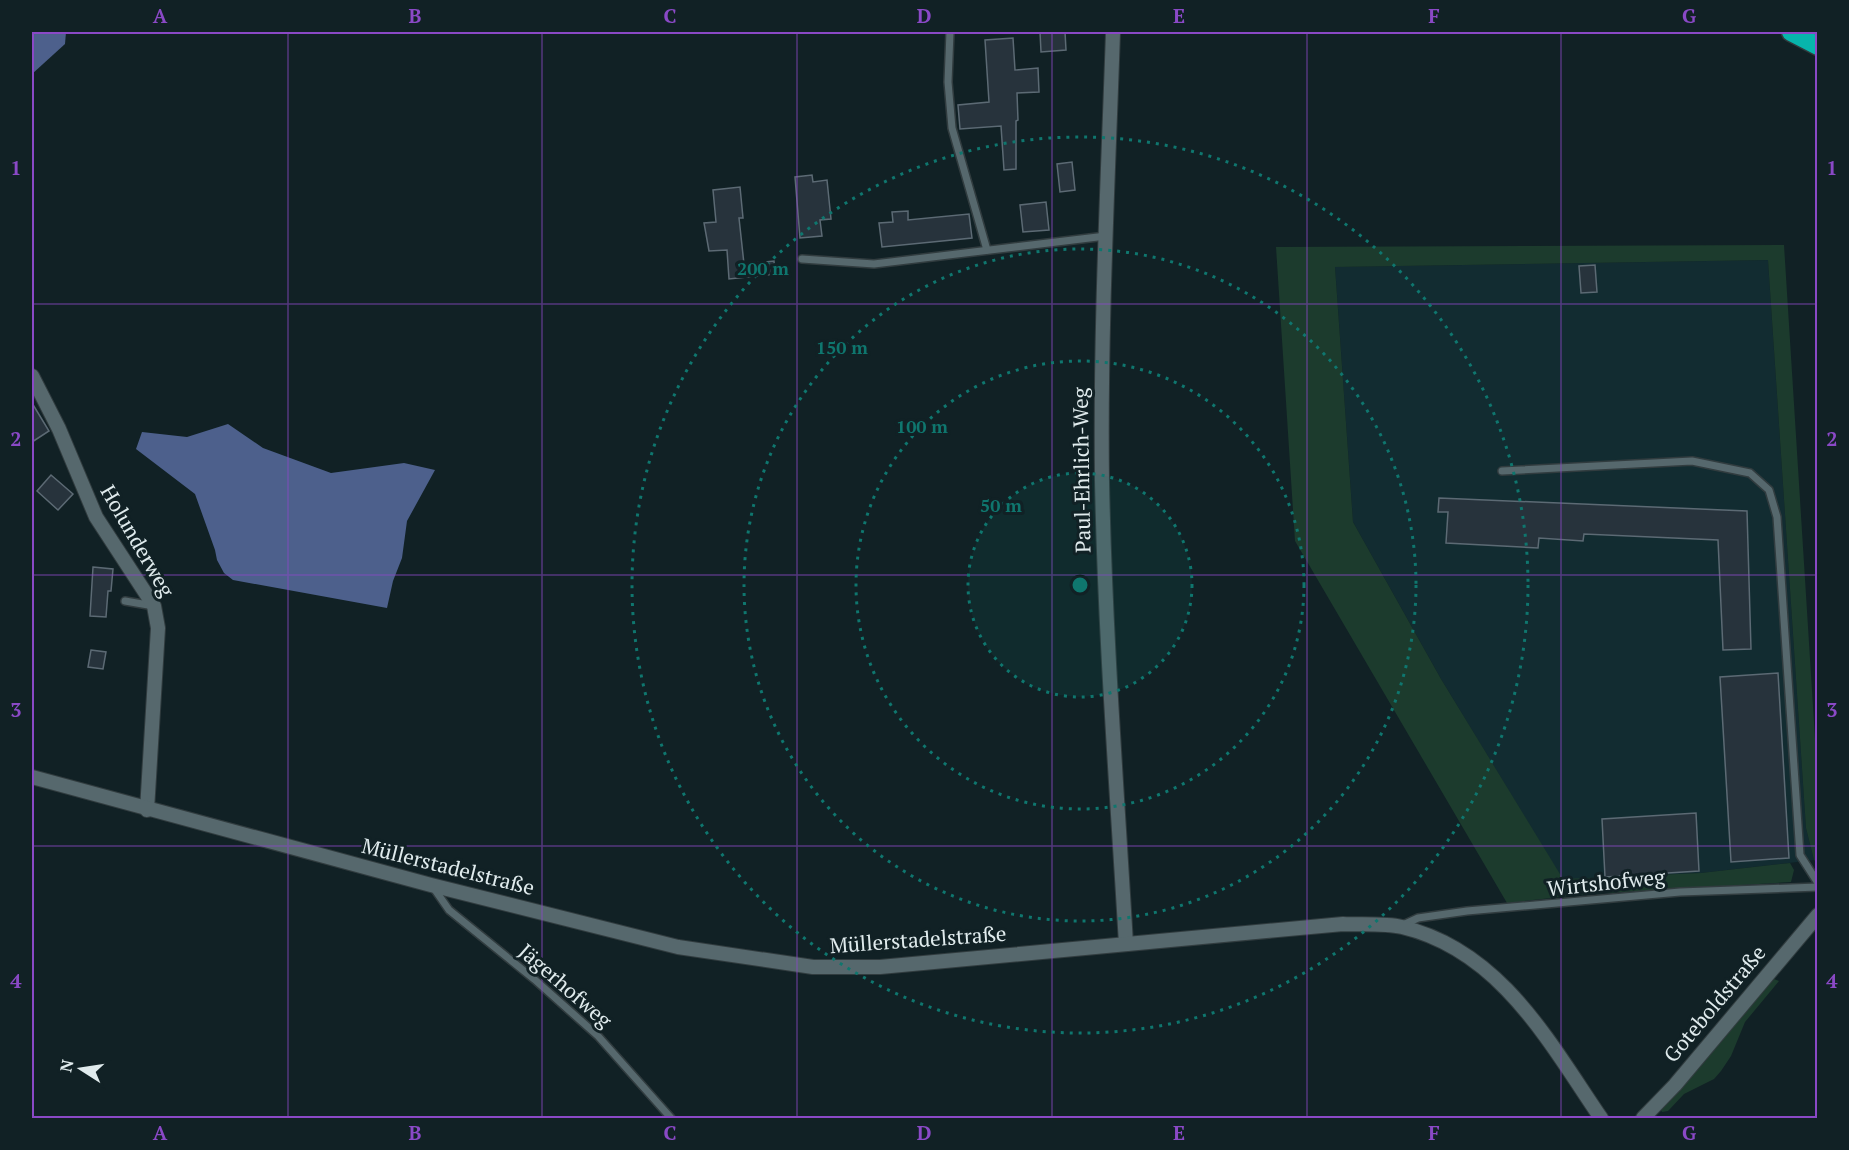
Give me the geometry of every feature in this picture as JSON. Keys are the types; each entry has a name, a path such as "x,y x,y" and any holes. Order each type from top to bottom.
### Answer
{"highway":[{"path":"1791,32 1818,46"}],"street":[{"name":"Paul-Ehrlich-Weg","path":"1113,32 1102,359 1102,482 1126,944"},
{"name":"Holunderweg","path":"32,376 59,429 96,517 154,606 158,628 147,810"},
{"name":"Müllerstadelstraße","path":"32,777 147,810 431,885 678,947 813,967 880,967 1343,924 1401,927 1437,939 1466,953 1489,971 1536,1023 1601,1119"},
{"name":"Goteboldstraße","path":"1643,1119 1675,1085 1818,915"}],"lane":[{"path":"950,32 948,82 952,128 987,250"},
{"path":"802,259 874,264 1106,236"},
{"path":"1502,471 1692,461 1750,473 1769,490 1777,517 1800,855 1818,885"},
{"path":"125,601 154,606"},
{"name":"Jägerhofweg","path":"431,885 449,910 534,979 598,1036 671,1119"},
{"name":"Wirtshofweg","path":"1401,927 1418,918 1467,911 1680,892 1818,885"}],"shaded area":[{"path":"1768,260 1806,828 1814,860 1701,873 1563,880 1441,679 1353,522 1335,267"}],"green space":[{"path":"1784,245 1817,770 1817,862 1814,860 1806,828 1768,260 1335,267 1353,522 1441,679 1563,879 1701,873 1790,863 1794,870 1791,882 1588,894 1507,903 1295,541 1276,247"},
{"path":"1774,979 1779,981 1745,1022 1731,1056 1721,1071 1714,1079 1684,1094 1668,1111 1662,1112 1661,1110"}],"water":[{"path":"32,32 66,32 65,44 32,74"},
{"path":"228,424 263,448 331,473 404,463 435,470 407,521 402,558 393,581 387,608 233,580 224,573 217,560 195,494 136,449 142,432 187,437"}],"building":[{"path":"1040,32 1065,32 1066,50 1041,52"},
{"path":"1013,38 1015,70 1038,68 1039,92 1017,93 1016,169 1004,170 1001,126 960,129 958,105 989,102 985,40"},
{"path":"1072,162 1075,190 1060,192 1057,164"},
{"path":"812,175 813,182 827,180 831,219 820,220 822,236 800,238 795,177"},
{"path":"740,187 743,218 739,218 744,264 774,261 775,274 729,279 727,250 709,251 704,223 716,222 713,190"},
{"path":"1046,202 1049,230 1023,232 1020,205"},
{"path":"908,211 908,220 969,214 972,238 882,247 879,223 893,222 892,212"},
{"path":"1595,265 1597,292 1581,293 1579,266"},
{"path":"32,403 49,431 32,442"},
{"path":"51,475 73,494 58,510 37,491"},
{"path":"1439,498 1747,511 1751,649 1723,650 1718,540 1584,534 1583,541 1539,538 1538,548 1446,543 1448,512 1438,512"},
{"path":"93,567 113,569 106,617 90,616"},
{"path":"91,650 106,652 103,669 88,667"},
{"path":"1778,673 1789,858 1731,862 1720,677"},
{"path":"1696,813 1699,871 1605,877 1602,819"}]}
